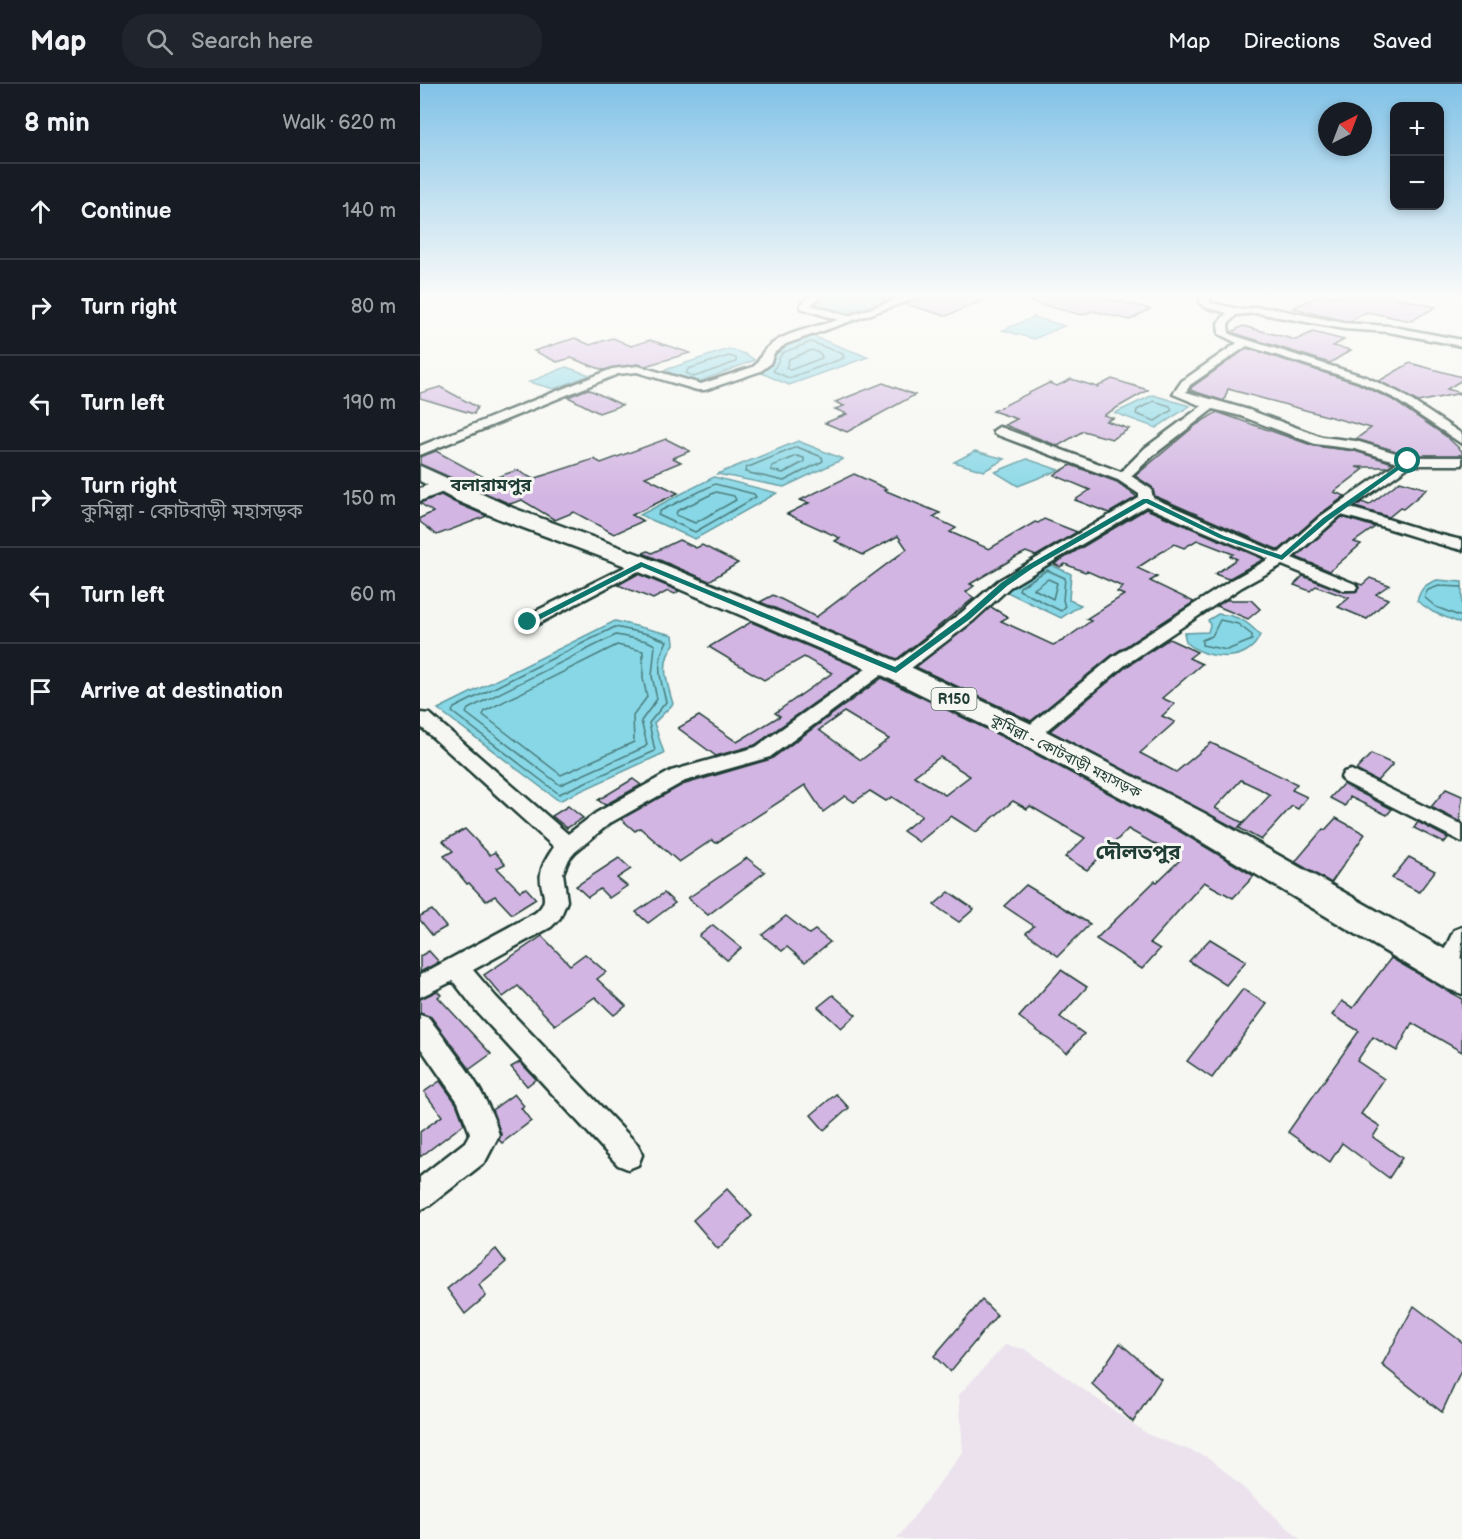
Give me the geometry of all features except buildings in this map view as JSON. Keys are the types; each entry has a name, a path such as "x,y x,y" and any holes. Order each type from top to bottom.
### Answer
{"main road":[{"name":"কুমিল্লা - কোটবাড়ী মহাসড়ক","path":"428,484 641,564 889,668 1029,735 1192,820 1454,974"}],"street":[{"path":"420,451 616,371 638,369 694,387 710,386 757,369 764,364"},
{"path":"1214,364 1186,383 1179,394 1235,410 1320,441 1356,445 1408,461 1462,461"},
{"path":"1317,364 1396,394 1462,441"},
{"path":"1123,477 1150,451 1211,405"},
{"path":"999,431 1123,477 1146,492 1146,500"},
{"path":"1029,735 1119,661 1236,584 1282,558 1340,510 1408,461"},
{"path":"1146,500 1222,537 1282,558 1349,587"},
{"path":"420,987 543,920 552,912 556,901 552,873 560,855 567,846 603,818 661,784 763,752 968,617 1013,578 1146,500"},
{"path":"1340,510 1393,524 1422,536 1462,545"},
{"path":"528,622 641,564"},
{"path":"423,718 567,846"},
{"path":"1351,777 1462,834"},
{"path":"1454,974 1462,937"},
{"path":"456,967 487,1005 628,1155"},
{"path":"420,1026 475,1106 483,1123 485,1135 475,1152 420,1195"}],"shaded area":[{"path":"1005,1345 1025,1349 1149,1435 1210,1458 1300,1539 897,1539 963,1452 959,1395"}],"water":[{"path":"684,364 745,364 693,384 665,370"},
{"path":"768,364 849,364 789,385 759,372"},
{"path":"566,367 590,375 554,389 529,382"},
{"path":"1153,395 1190,406 1156,428 1115,413"},
{"path":"798,441 843,459 784,487 717,474"},
{"path":"975,451 1005,459 984,471 954,462"},
{"path":"1027,459 1059,470 1018,486 995,472"},
{"path":"714,477 777,493 695,539 640,515"},
{"path":"1047,563 1071,574 1069,600 1081,605 1061,618 1003,590"},
{"path":"1437,580 1462,582 1462,624 1433,612 1417,601 1424,588"},
{"path":"1218,614 1236,617 1251,626 1260,635 1255,644 1247,651 1237,655 1216,656 1205,653 1186,642 1184,633 1208,632 1210,625 1208,620"},
{"path":"615,621 673,635 674,644 669,651 666,673 673,704 654,723 664,753 559,801 438,709"}],"district":[{"name":"বলারামপুর","path":"491,485"},
{"name":"দৌলতপুর","path":"1138,852"}],"route":[{"path":"528,622 641,564 896,671 968,617 1004,584 1146,500 1222,537 1282,558 1326,519 1408,461"}]}
